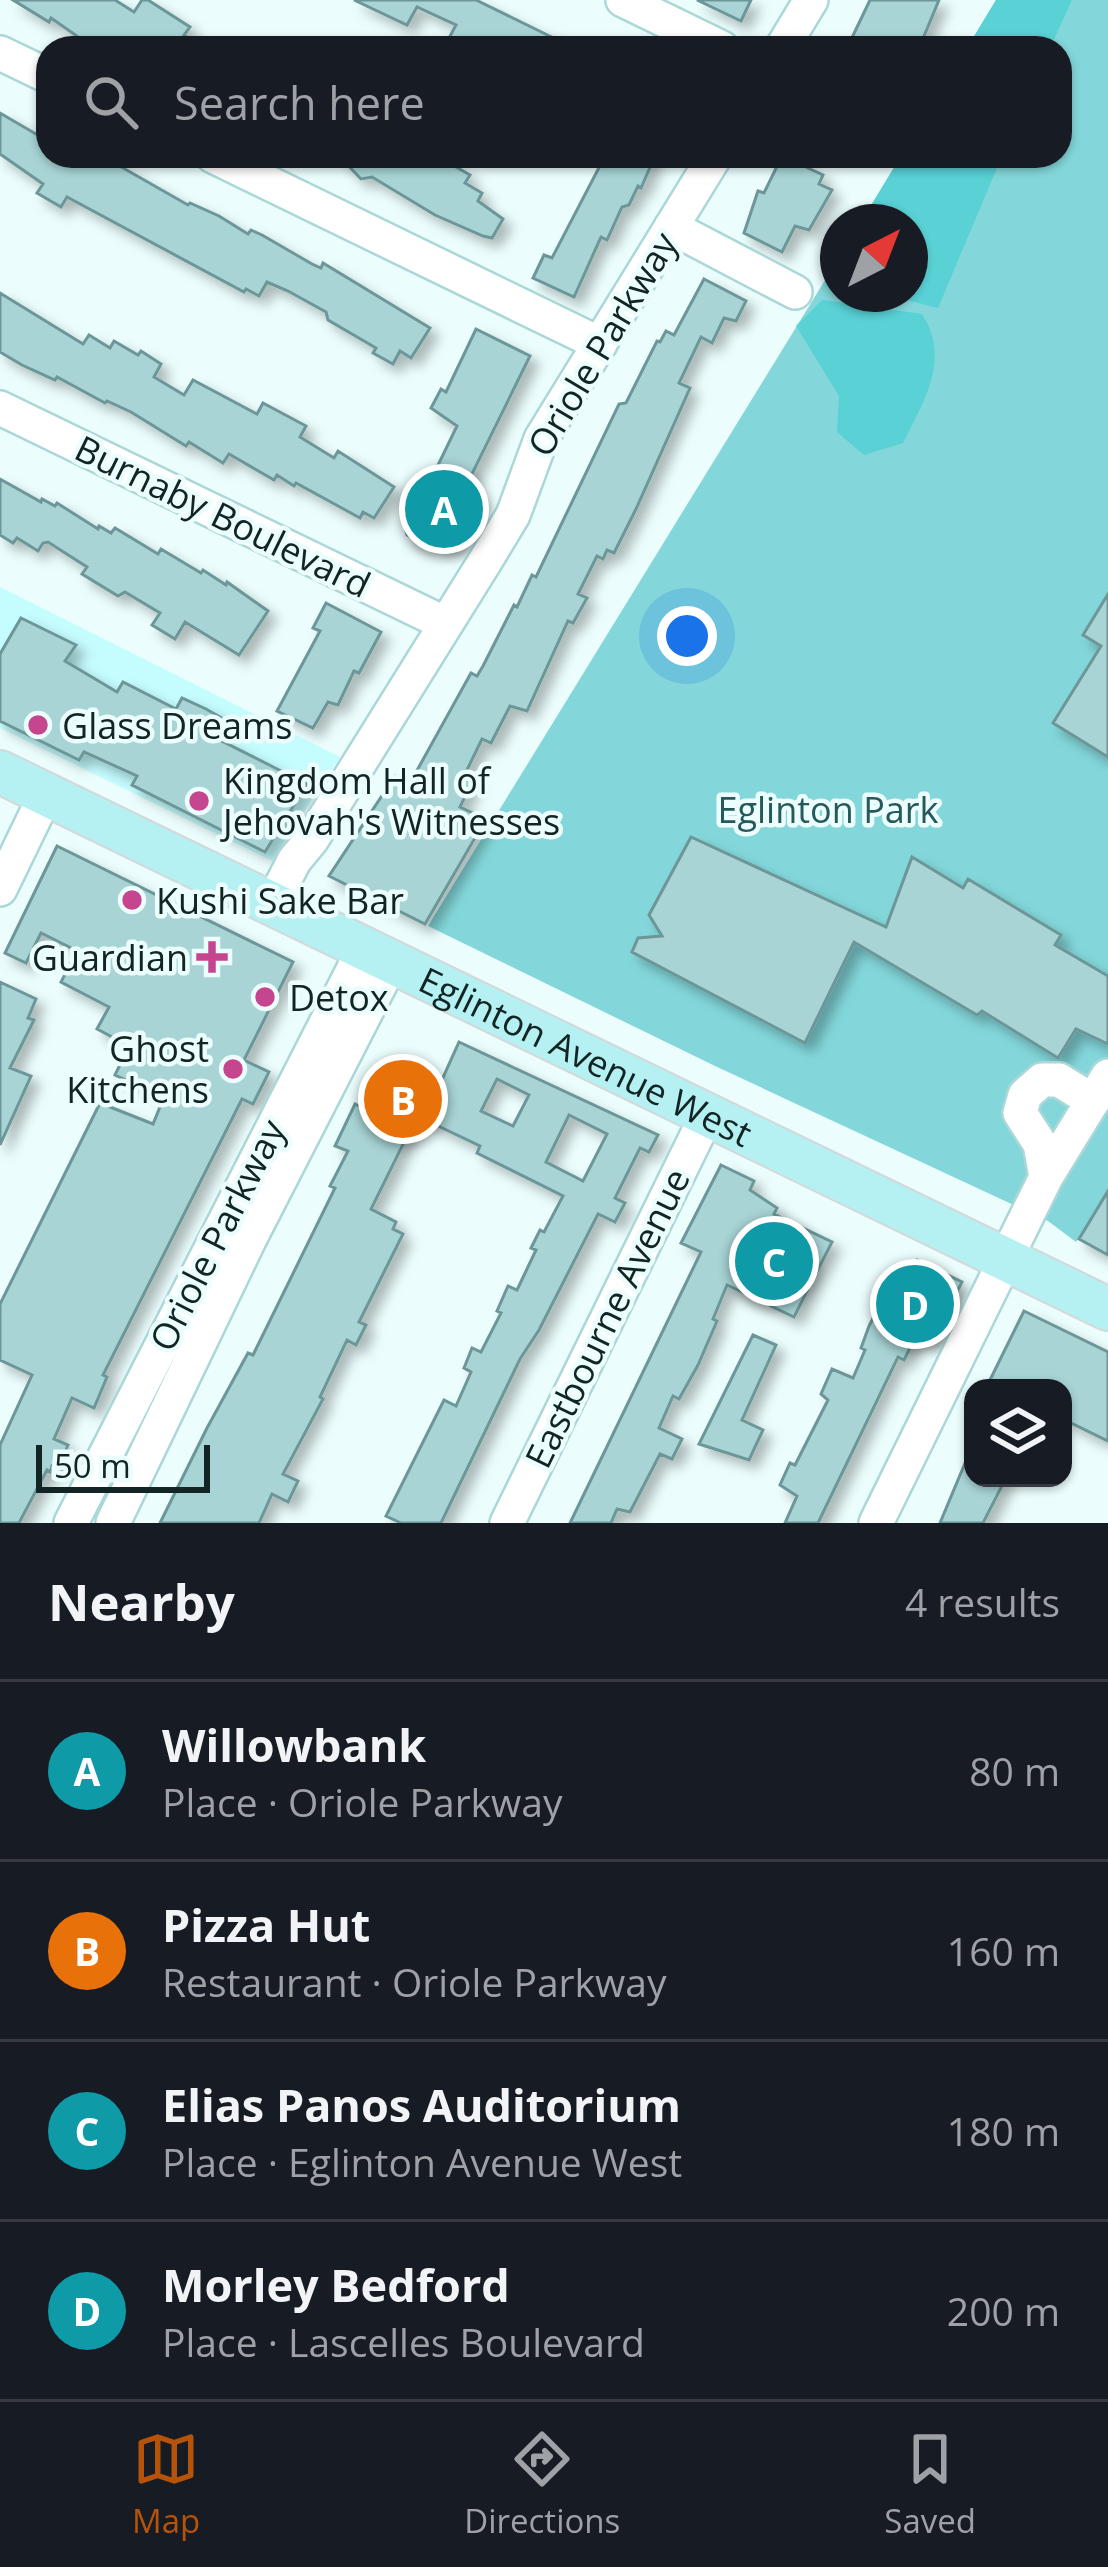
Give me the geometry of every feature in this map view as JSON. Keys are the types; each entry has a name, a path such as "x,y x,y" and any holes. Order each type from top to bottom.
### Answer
{"main road":[{"name":"Eglinton Avenue West","path":"0,772 1108,1309"}],"street":[{"path":"623,0 697,36"},
{"path":"789,36 811,0"},
{"path":"0,53 36,70"},
{"path":"238,168 601,344"},
{"name":"Oriole Parkway","path":"272,904 294,861 513,514 541,439 708,168"},
{"path":"671,227 795,292"},
{"name":"Burnaby Boulevard","path":"0,408 446,624"},
{"path":"0,889 46,794"},
{"name":"Oriole Parkway","path":"71,1523 379,953"},
{"name":"Oriole Parkway","path":"113,1523 249,1240 340,1032"},
{"path":"877,1523 1046,1177 1101,1088 1042,1080 1025,1095 1020,1113 1040,1144 1046,1177"},
{"name":"Eastbourne Avenue","path":"507,1523 708,1113"}],"shaded area":[{"path":"996,0 1072,0 1056,36 974,36"},
{"path":"894,168 997,168 938,308 928,306 928,204 872,204"},
{"path":"820,302 820,312 922,314 934,347 934,364 926,396 903,443 864,455 837,432 839,396 796,326"},
{"path":"0,587 340,757 272,861 0,728"}],"green space":[{"name":"Eglinton Park","path":"996,0 1108,0 1108,1189 1076,1242 1048,1221 428,926 820,288 820,312 928,312 928,204 872,204 894,168 1072,168 1072,36 974,36"}],"building":[{"path":"13,0 115,0 134,12 142,0 148,0 190,27 186,36 77,36 51,18 49,22"},
{"path":"354,0 476,0 550,36 450,36 456,25 417,7 407,25"},
{"path":"697,0 751,0 741,21"},
{"path":"870,0 939,0 924,36 853,36"},
{"path":"0,113 36,134 36,168 123,168 248,234 251,230 262,235 321,268 323,263 430,328 411,358 400,351 393,364 373,353 376,348 328,320 326,312 288,291 267,282 259,296 244,292 67,197 61,207 37,193 43,184 0,154"},
{"path":"350,168 458,168 470,175 465,183 482,193 478,201 503,219 492,238 483,236 435,215 372,177 361,179"},
{"path":"599,168 650,168 629,205 622,207 607,240 601,237 574,297 533,278 544,255 552,258"},
{"path":"776,168 808,168 823,175 819,184 832,190 809,230 795,226 782,252 744,233 758,191 764,193"},
{"path":"704,279 746,301 736,321 724,318 712,343 701,337 679,383 690,388 636,509 614,553 607,550 603,559 597,556 578,594 587,598 573,623 568,621 527,711 510,706 491,743 482,739 463,778 472,782 460,807 486,819 425,924 329,876 395,776 410,783 471,673 477,676 514,605 517,607 532,575 536,577 619,404 626,403 657,341 666,331 674,335"},
{"path":"0,293 83,344 89,335 110,348 114,341 138,355 141,351 161,364 154,377 184,395 193,380 257,414 263,403 306,426 300,437 334,458 338,451 394,487 374,518 363,512 360,518 296,483 277,475 274,480 229,454 223,463 189,442 186,446 131,412 0,352"},
{"path":"476,329 530,356 464,490 479,498 455,547 446,543 444,549 427,540 425,544 406,531 457,426 431,408 441,389 446,392"},
{"path":"0,479 41,502 57,503 98,529 111,533 115,528 158,554 161,549 227,582 268,611 239,655 185,622 175,639 152,625 160,613 82,574 87,567 48,542 38,551 17,538 13,543 0,535"},
{"path":"1108,594 1108,757 1053,723 1101,646 1083,635"},
{"path":"326,603 381,632 338,705 328,702 313,728 277,711 320,631 313,628"},
{"path":"21,618 76,645 65,661 117,692 123,682 176,709 182,698 206,709 222,718 212,736 307,784 265,852 132,785 137,776 84,752 79,760 0,721 0,654"},
{"path":"691,837 886,927 912,857 963,888 968,879 1061,935 1055,945 1108,976 1108,1044 1076,1029 1058,1058 854,942 805,1043 632,952 638,938 662,936 649,915"},
{"path":"57,846 293,962 244,1060 269,1072 253,1104 242,1099 103,1375 107,1377 94,1408 72,1398 54,1439 68,1445 58,1469 47,1470 19,1523 0,1523 0,1445 32,1375 0,1360 0,1304 100,1103 153,1124 164,1097 115,1075 129,1046 97,1029 109,1007 61,982 77,951 41,933 26,963 5,953"},
{"path":"0,982 36,999 28,1018 34,1020 10,1068 31,1076 0,1145"},
{"path":"459,1042 658,1135 649,1152 640,1148 615,1198 625,1203 615,1222 598,1214 520,1359 441,1523 401,1523 386,1516 444,1400 456,1406 471,1372 464,1368 472,1348 481,1352 501,1313 497,1311 508,1286 517,1290 536,1250 531,1248 563,1196 477,1153 480,1146 417,1116 371,1209 396,1222 393,1229 403,1234 359,1322 366,1325 356,1345 347,1340 323,1399 283,1474 298,1481 288,1502 272,1494 259,1523 160,1523 248,1353 253,1355 335,1188 330,1186 348,1151 335,1146 355,1104 380,1116 396,1081 409,1077 436,1093","holes":["497,1079 529,1095 513,1126 481,1111","569,1115 607,1134 583,1181 546,1162"]},
{"path":"721,1165 754,1181 750,1190 777,1208 774,1214 832,1242 794,1317 727,1285 698,1365 679,1399 673,1396 659,1428 682,1439 672,1459 660,1454 630,1512 617,1509 611,1523 570,1523 701,1252 681,1243"},
{"path":"1108,1191 1108,1255 1079,1239"},
{"path":"917,1260 962,1282 931,1343 916,1336 904,1360 898,1357 818,1523 785,1523 797,1496 780,1485 828,1400 821,1394 832,1369 853,1378 869,1326 900,1265 912,1271"},
{"path":"1024,1311 1108,1352 1108,1441 1072,1423 1072,1379 990,1379"},
{"path":"753,1335 776,1345 742,1420 763,1430 749,1460 699,1444"},
{"path":"964,1466 964,1487 1001,1487 983,1523 940,1523"}],"place":[{"name":"Willowbank","path":"444,509"},
{"name":"Glass Dreams","path":"38,725"},
{"name":"Kingdom Hall of Jehovah's Witnesses","path":"199,801"},
{"name":"Kushi Sake Bar","path":"132,900"},
{"name":"Guardian","path":"212,957"},
{"name":"Detox","path":"265,997"},
{"name":"Ghost Kitchens","path":"233,1069"},
{"name":"Pizza Hut","path":"403,1099"},
{"name":"Elias Panos Auditorium","path":"774,1261"},
{"name":"Morley Bedford","path":"915,1304"}]}
